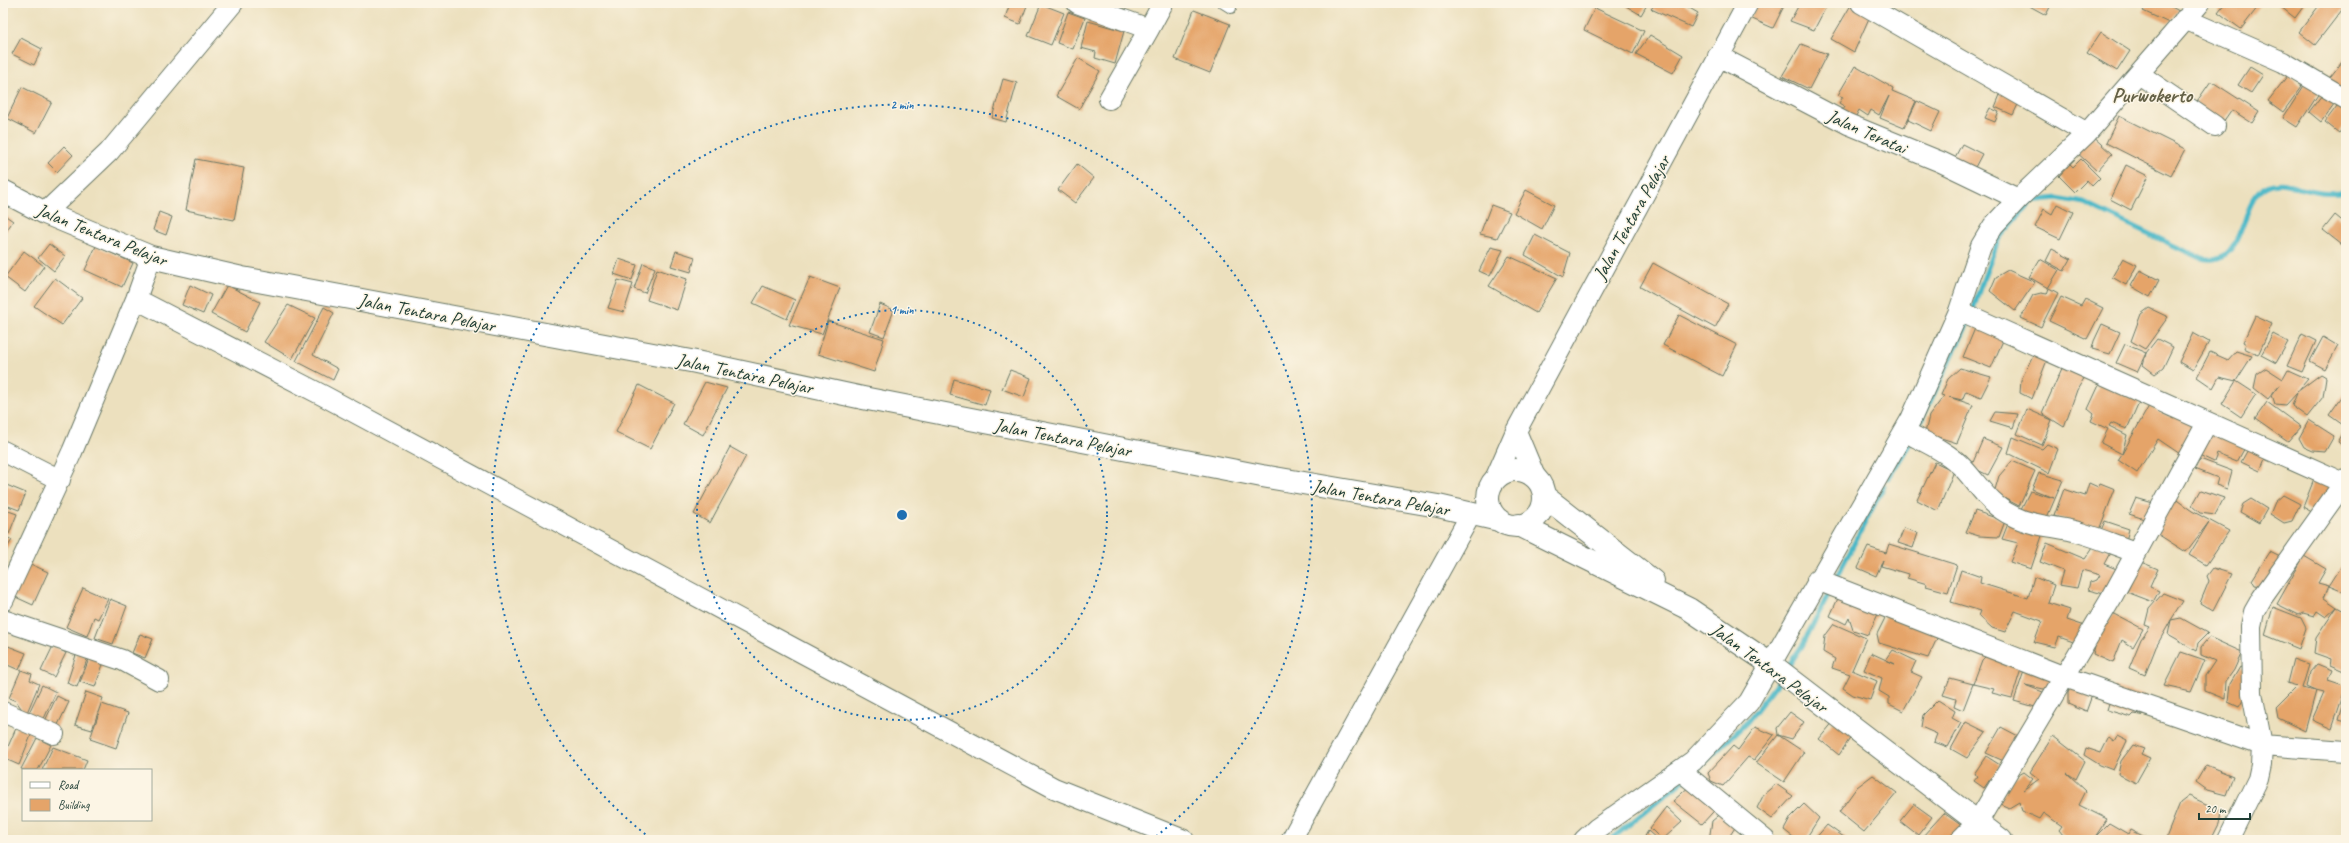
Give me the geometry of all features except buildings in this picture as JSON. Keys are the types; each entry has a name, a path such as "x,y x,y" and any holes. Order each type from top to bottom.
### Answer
{"highway":[{"name":"Jalan Tentara Pelajar","path":"3,191 45,212 151,257 242,278 696,362 863,398 1262,476 1438,506 1509,522 1689,609 1778,670 2001,840"},
{"path":"1438,506 1466,499 1492,484 1511,470 1529,473 1540,487 1689,609"},
{"path":"1492,484 1489,506 1509,522 1534,518 1540,512 1540,487"}],"street":[{"path":"45,212 109,152 233,3"},
{"path":"1077,3 1149,29"},
{"path":"1109,99 1163,3"},
{"name":"Jalan Tentara Pelajar","path":"1492,484 1516,432 1748,3"},
{"path":"1861,3 2087,133"},
{"path":"1584,840 1596,829 1689,777 1693,761 1778,670 1829,585 1911,434 1967,315 1981,246 1993,226 2018,199 2087,133 2200,3"},
{"path":"2186,19 2282,62 2346,99"},
{"name":"Jalan Teratai","path":"1718,56 1848,124 1941,162 2018,199"},
{"path":"2139,74 2215,126"},
{"path":"4,593 60,480 136,299 151,257"},
{"path":"136,299 324,396 1054,788 1184,840"},
{"path":"1967,315 2207,423 2345,481 2262,598 2254,612 2252,626 2252,693 2262,745 2262,765 2258,778 2228,840"},
{"path":"1960,840 1977,823 2065,677 2112,597 2135,552 2207,423"},
{"path":"1516,432 1540,487"},
{"path":"1911,434 1946,454 1958,463 1995,505 2013,516 2044,527 2080,532 2135,552"},
{"path":"3,451 60,480"},
{"path":"1291,840 1471,514"},
{"path":"1829,585 2065,677 2262,745 2346,751"},
{"path":"3,620 122,660 159,680"},
{"path":"3,712 54,734"},
{"path":"1689,777 1766,840"}],"waterway":[{"path":"1972,314 1999,238 2032,201 2058,198 2084,203 2198,257 2213,259 2224,256 2232,247 2254,198 2262,189 2269,185 2282,183 2308,190 2323,192 2346,191"},
{"path":"1915,433 1969,321"},
{"path":"1888,479 1912,440"},
{"path":"1834,582 1884,486"},
{"path":"1786,669 1802,646 1831,589"},
{"path":"1698,769 1747,722 1781,678"},
{"path":"1610,840 1685,779"}],"district":[{"name":"Purwokerto","path":"2152,95"}]}
